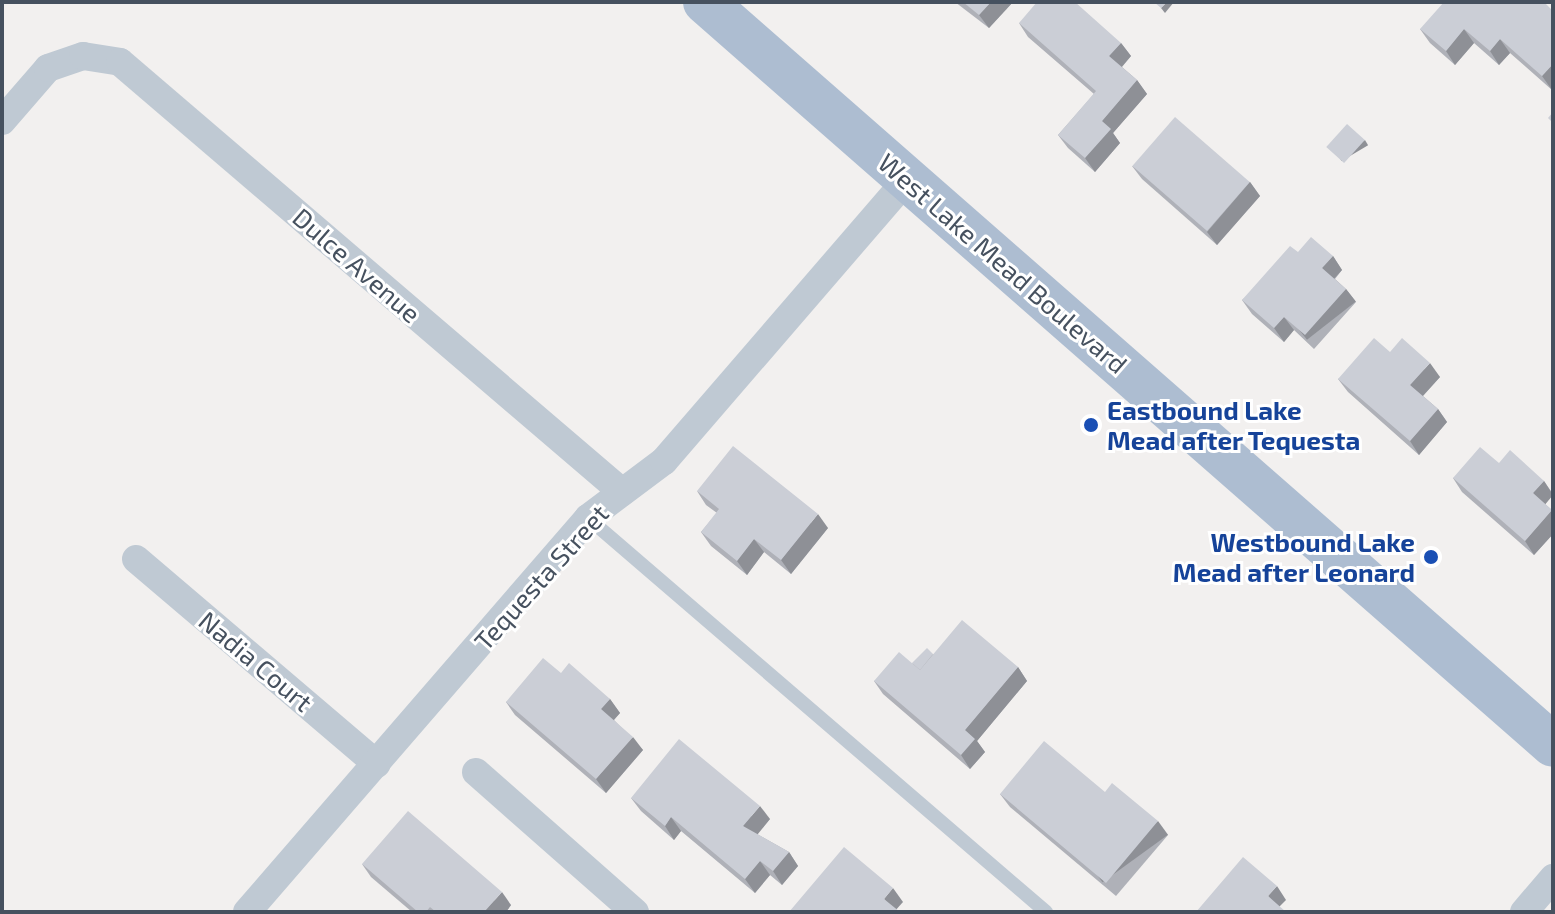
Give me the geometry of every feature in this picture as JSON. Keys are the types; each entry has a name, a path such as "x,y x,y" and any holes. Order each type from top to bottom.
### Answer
{"main road":[{"name":"West Lake Mead Boulevard","path":"705,2 1553,745"}],"street":[{"name":"Dulce Avenue","path":"2,121 48,68 83,56 120,62 622,492"},
{"name":"Tequesta Street","path":"247,912 588,518 664,461 907,179"},
{"name":"Nadia Court","path":"136,559 377,764"},
{"path":"476,772 635,912"},
{"path":"1524,912 1553,878"}],"lane":[{"path":"588,518 1046,912"}],"building":[{"path":"963,2 991,2 979,15"},
{"path":"1037,2 1075,2 1121,43 1109,56 1137,80 1102,121 1111,129 1085,158 1058,135 1096,91 1019,23"},
{"path":"1444,2 1544,2 1553,11 1553,64 1542,76 1500,39 1490,51 1464,29 1446,51 1420,29"},
{"path":"1175,117 1250,182 1207,231 1132,166"},
{"path":"1347,124 1365,140 1344,163 1326,147"},
{"path":"1311,237 1333,256 1322,268 1346,289 1305,335 1284,317 1274,328 1242,300 1290,246 1298,252"},
{"path":"1374,338 1390,352 1402,338 1430,363 1410,385 1438,409 1410,441 1338,379"},
{"path":"733,446 818,514 781,560 754,539 737,561 701,532 719,509 697,491"},
{"path":"1480,447 1499,463 1510,450 1544,481 1533,493 1552,510 1525,541 1453,478"},
{"path":"962,620 1018,667 965,730 975,739 961,755 874,681 899,652 920,670"},
{"path":"927,648 933,654 920,670 912,663"},
{"path":"543,658 561,673 569,663 610,699 601,709 633,737 596,779 506,702"},
{"path":"679,739 760,806 743,826 789,852 773,871 760,861 745,879 671,817 665,826 631,798"},
{"path":"1044,741 1105,792 1112,783 1158,821 1106,883 1000,794"},
{"path":"408,811 502,892 484,912 436,912 430,907 426,912 418,912 362,864"},
{"path":"844,847 893,888 884,899 900,912 789,912"},
{"path":"1243,857 1277,886 1268,896 1286,912 1196,912"}],"place":[{"name":"Eastbound Lake Mead after Tequesta","path":"1091,425"},
{"name":"Westbound Lake Mead after Leonard","path":"1431,557"}]}
